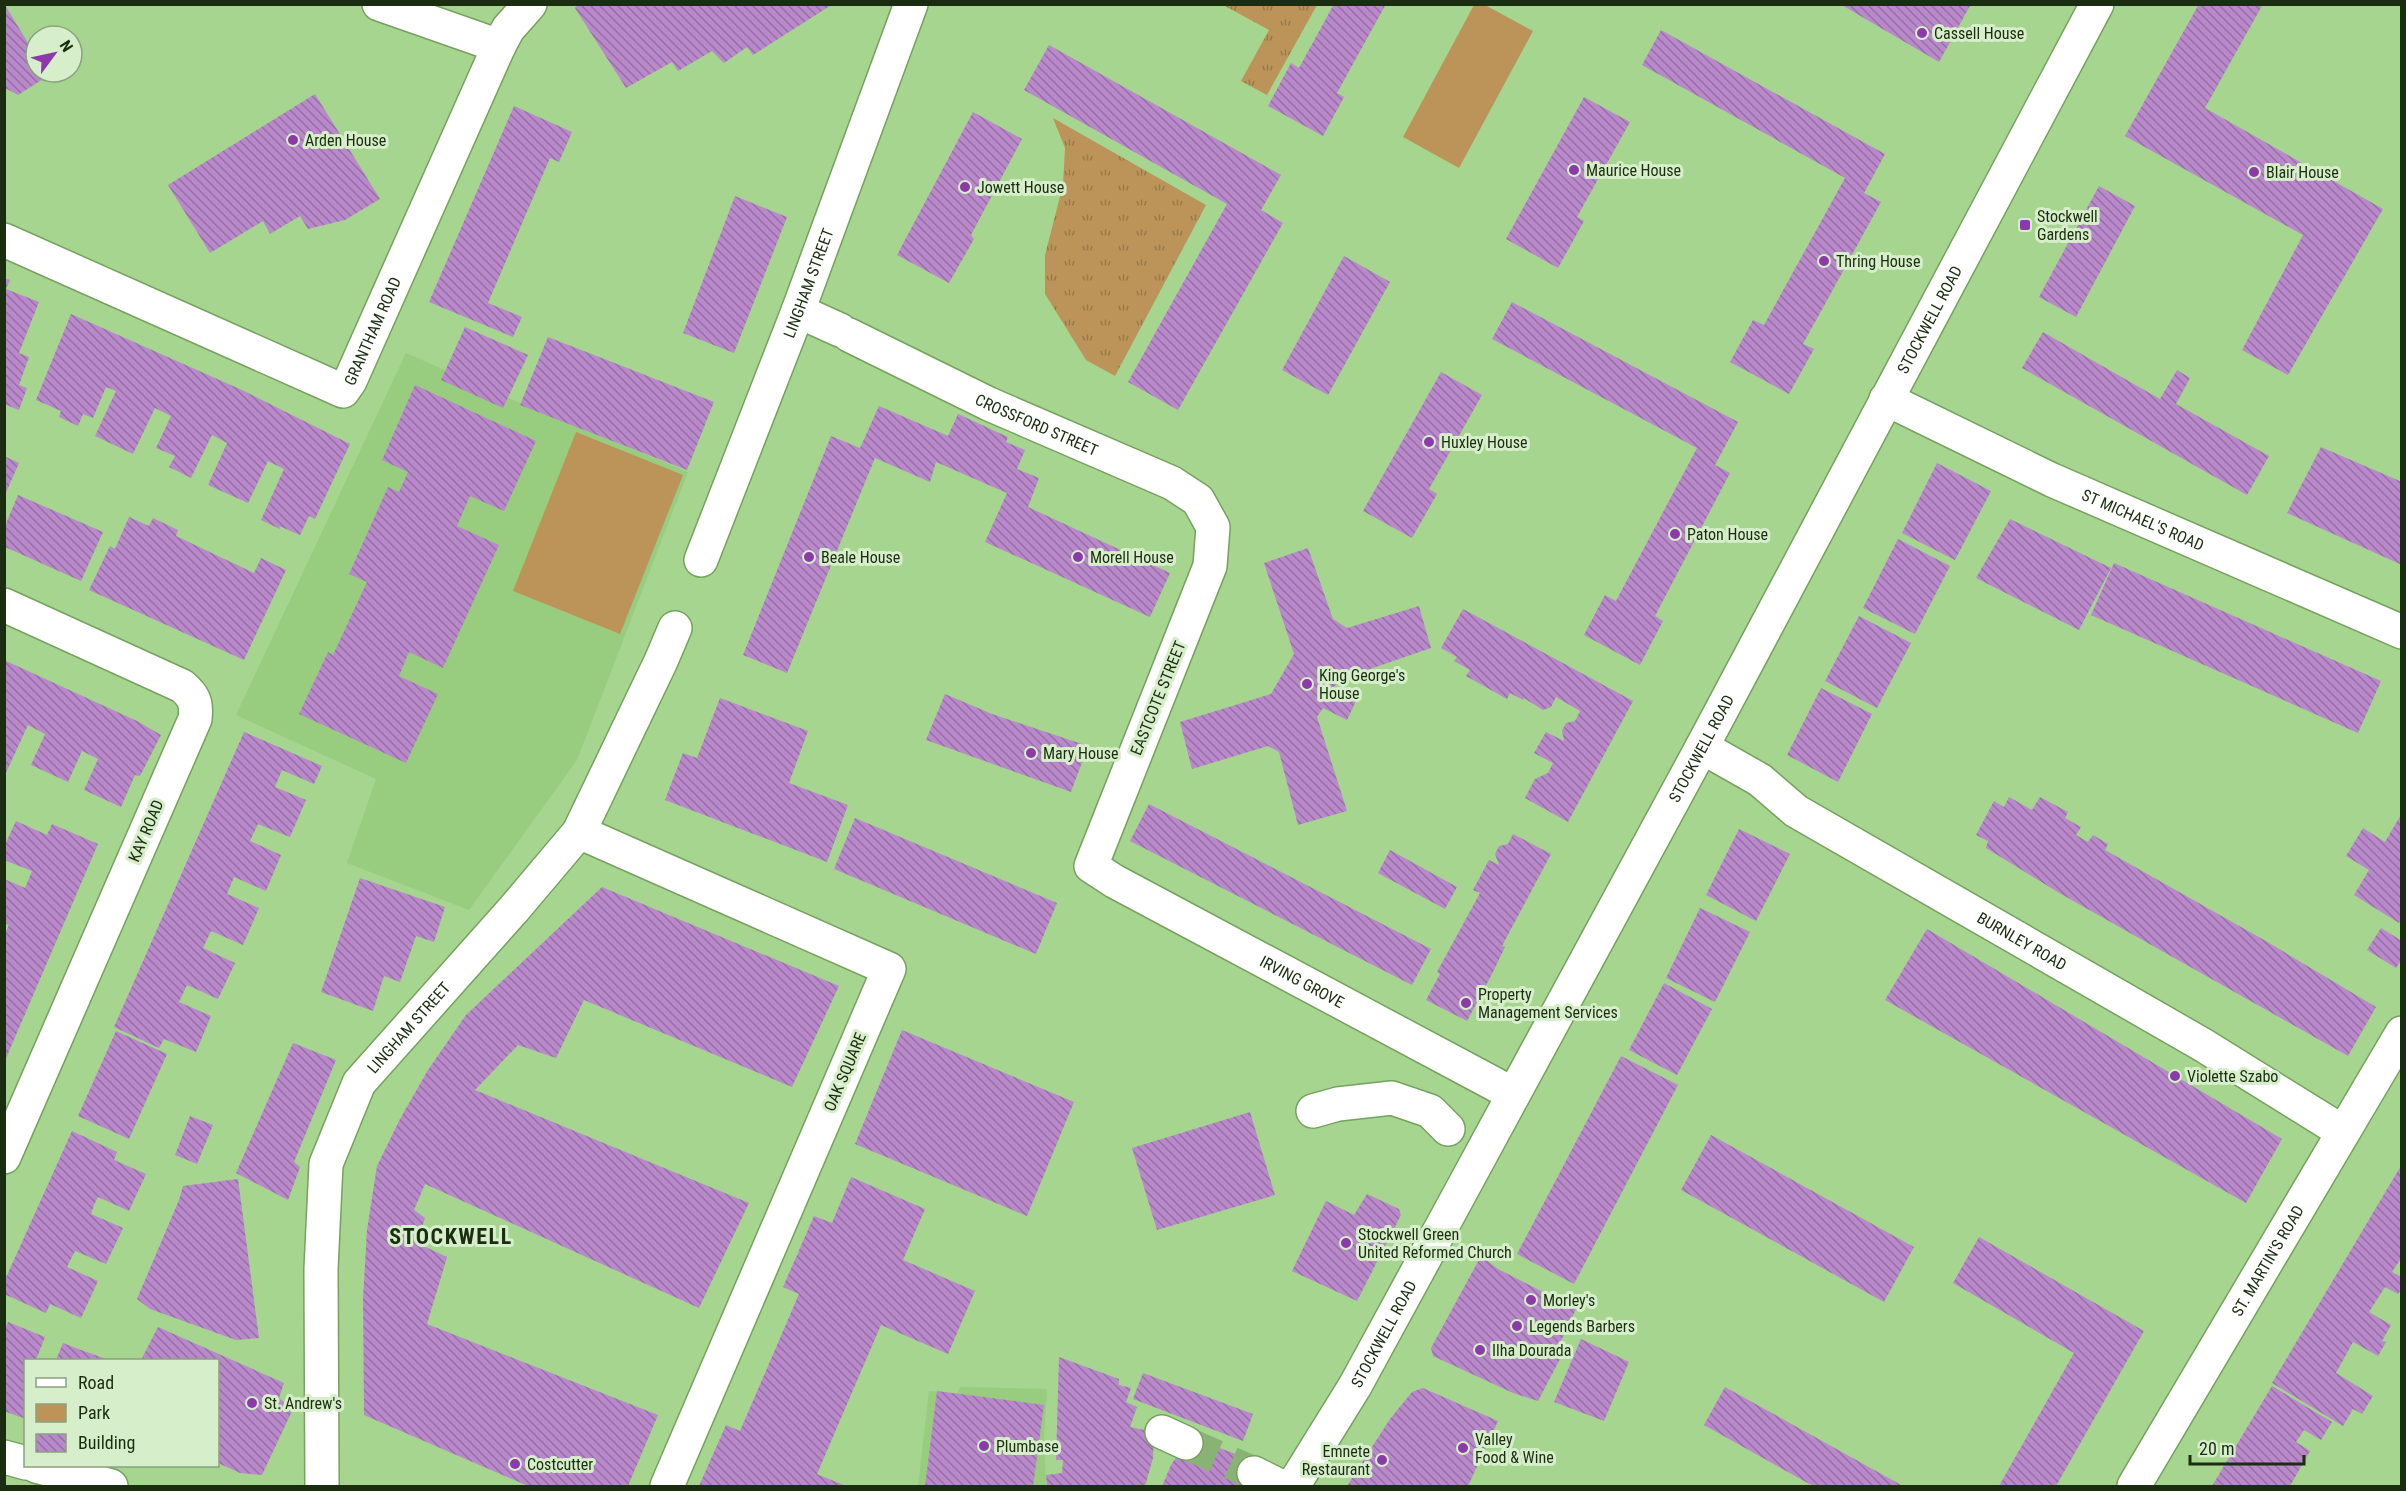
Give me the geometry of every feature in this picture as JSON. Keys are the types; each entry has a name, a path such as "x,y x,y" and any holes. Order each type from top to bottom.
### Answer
{"main road":[{"path":"379,4 499,46"},
{"name":"GRANTHAM ROAD","path":"4,240 343,391 350,381 499,46 508,29 530,4"},
{"name":"LINGHAM STREET","path":"700,560 798,311 911,4"},
{"name":"STOCKWELL ROAD","path":"1293,1486 1371,1356 1702,747 2097,4"},
{"name":"CROSSFORD STREET","path":"798,311 989,404 1172,483 1198,500 1213,527"},
{"name":"ST MICHAEL'S ROAD","path":"1886,399 2052,480 2402,632"},
{"name":"EASTCOTE STREET","path":"1091,866 1210,566 1213,527"},
{"name":"KAY ROAD","path":"4,605 182,686 192,695 196,706 195,719 4,1157"},
{"name":"LINGHAM STREET","path":"322,1486 321,1269 326,1164 359,1083 514,909 579,832 662,661 675,628"},
{"name":"BURNLEY ROAD","path":"1702,747 1760,780 1796,811 2203,1045 2343,1132"},
{"name":"OAK SQUARE","path":"579,832 889,969 668,1486"},
{"name":"IRVING GROVE","path":"1091,866 1513,1094"},
{"name":"ST. MARTIN'S ROAD","path":"2134,1486 2402,1033"},
{"path":"1313,1111 1338,1104 1392,1098 1430,1111 1448,1129"},
{"path":"4,1457 24,1462"},
{"path":"40,1467 111,1486"}],"shaded area":[{"path":"406,353 688,472 577,760 469,910 347,863 376,779 236,715"},
{"name":"Plumbase","path":"960,1387 1047,1389 1044,1437 1046,1486 918,1486 929,1391 957,1394"}],"green space":[{"path":"1223,5 1317,5 1267,95 1241,81 1269,30"},
{"path":"1474,5 1485,5 1533,31 1459,168 1403,137"},
{"path":"1053,118 1206,205 1115,376 1086,360 1045,294 1045,255 1063,185 1065,148"},
{"path":"576,432 683,475 620,634 513,591"}],"building":[{"path":"578,4 833,4 753,55 747,47 724,63 712,51 678,71 672,62 626,88 575,8"},
{"path":"1334,4 1386,4 1337,93 1344,97 1323,136 1268,106 1291,63 1299,68"},
{"name":"Cassell House","path":"1840,4 1971,4 1939,62"},
{"name":"Blair House","path":"2199,4 2263,4 2205,108 2383,209 2288,375 2242,350 2303,235 2125,136"},
{"path":"5,5 24,36 24,84 35,84 18,95 5,90"},
{"name":"Thring House","path":"1661,30 1885,154 1864,193 1881,202 1803,344 1814,349 1789,394 1730,362 1753,320 1764,325 1845,178 1642,65"},
{"path":"1049,45 1281,175 1261,210 1283,223 1178,410 1128,382 1227,204 1024,90"},
{"name":"Arden House","path":"315,94 380,199 345,220 308,229 300,216 270,234 263,221 210,253 168,185"},
{"name":"Maurice House","path":"1584,97 1630,122 1577,217 1584,221 1558,268 1506,239"},
{"path":"514,106 572,132 559,162 550,158 488,303 522,317 513,337 429,302"},
{"name":"Jowett House","path":"973,112 1022,139 971,235 974,239 949,283 897,255"},
{"path":"2099,186 2135,206 2076,317 2039,297"},
{"path":"735,196 787,217 734,353 683,333"},
{"path":"1344,256 1390,282 1328,395 1282,370"},
{"path":"4,278 10,280 6,289 39,302 19,353 29,357 19,385 27,388 19,410 4,404"},
{"name":"Paton House","path":"1512,302 1738,422 1715,465 1730,473 1655,616 1663,621 1640,665 1584,635 1605,595 1616,601 1697,448 1492,339"},
{"path":"71,314 242,390 350,444 315,519 309,516 300,535 261,520 284,469 268,461 248,503 208,485 227,443 212,435 191,478 169,467 175,456 156,448 171,416 155,408 133,454 95,436 116,391 106,387 93,418 83,414 78,426 59,417 61,411 36,400"},
{"path":"465,327 528,355 503,408 441,380"},
{"path":"2043,332 2160,399 2177,370 2190,378 2176,404 2269,456 2247,495 2022,368"},
{"path":"548,337 714,402 687,470 520,405"},
{"name":"Huxley House","path":"1441,372 1482,395 1429,489 1437,494 1412,538 1363,511"},
{"path":"415,385 536,441 504,511 470,496 457,526 499,545 443,668 409,652 399,676 438,694 406,763 299,714 328,652 333,655 367,582 349,574 388,487 399,492 408,472 382,460"},
{"path":"879,406 948,436 958,414 1008,437 1006,442 1025,450 1017,469 1039,478 1028,507 1170,573 1150,617 985,542 1007,493 936,462 930,482 875,458 787,673 743,655 831,436 860,448"},
{"path":"2321,447 2402,482 2402,565 2287,513"},
{"path":"4,456 19,463 4,497"},
{"path":"1937,463 1991,491 1955,560 1902,533"},
{"path":"18,495 103,532 81,581 5,547 5,526"},
{"path":"129,517 149,526 153,518 178,530 176,536 254,573 261,558 286,570 244,660 89,590 110,546 115,549"},
{"path":"2010,519 2111,568 2079,630 1976,578"},
{"path":"1898,539 1950,566 1915,634 1863,608"},
{"name":"King George's House","path":"1308,548 1333,619 1347,628 1419,606 1431,648 1341,679 1332,689 1356,701 1347,720 1323,708 1317,717 1347,811 1298,825 1279,752 1268,746 1192,769 1180,722 1271,694 1294,654 1264,563"},
{"path":"2114,563 2381,681 2358,733 2091,615"},
{"path":"1463,609 1633,701 1568,822 1525,798 1535,779 1548,773 1553,763 1534,753 1546,732 1564,741 1562,731 1566,723 1575,721 1580,711 1556,697 1551,707 1543,710 1524,698 1523,700 1510,693 1507,699 1466,676 1470,670 1454,661 1457,657 1441,648"},
{"path":"1859,616 1911,643 1877,708 1825,681"},
{"path":"4,660 137,721 161,735 140,776 135,775 121,807 84,790 98,759 82,751 68,782 31,765 45,734 28,725 4,777"},
{"path":"1821,688 1872,714 1838,782 1787,755"},
{"name":"Mary House","path":"945,694 992,714 1088,746 1071,792 926,740"},
{"path":"720,698 808,731 789,783 848,805 827,862 665,800 683,753 697,758"},
{"path":"244,732 322,766 314,784 282,770 275,787 306,800 290,837 258,824 250,841 281,855 266,891 234,877 227,894 259,908 243,945 211,931 203,948 235,963 218,999 187,985 179,1002 211,1016 196,1052 164,1039 159,1048 114,1027"},
{"path":"2009,797 2032,810 2040,797 2068,812 2065,818 2081,827 2076,835 2088,842 2093,835 2108,844 2105,850 2264,940 2376,1007 2348,1056 2061,894 1986,848 1988,841 1976,835 1994,801 2004,807"},
{"path":"1149,804 1431,949 1412,985 1130,841"},
{"path":"2402,813 2402,919 2399,923 2354,895 2369,870 2346,856 2363,828 2385,842"},
{"path":"855,818 1057,903 1036,954 834,869"},
{"path":"16,821 47,835 52,824 98,844 4,1063 4,936 9,925 4,923 4,879 25,888 32,871 4,860 4,847"},
{"path":"1739,829 1790,854 1756,921 1706,895"},
{"path":"1513,834 1551,854 1502,946 1505,947 1467,1021 1426,1000 1440,974 1437,972 1480,893 1473,890 1489,860 1499,865 1495,854 1499,846 1508,844"},
{"path":"1390,850 1457,887 1445,909 1378,873"},
{"path":"360,878 445,907 434,942 416,936 400,982 384,976 373,1011 321,992"},
{"path":"602,887 839,986 792,1087 584,1000 556,1058 518,1045 475,1090 749,1203 699,1308 425,1184 414,1210 425,1218 417,1243 447,1257 427,1324 658,1415 628,1486 528,1486 364,1415 363,1299 367,1230 377,1166 428,1070 466,1015"},
{"path":"1700,908 1750,932 1715,1002 1666,978"},
{"path":"2381,928 2402,941 2402,959 2396,968 2367,950"},
{"path":"1927,929 2282,1139 2246,1203 1885,1000"},
{"path":"1664,983 1712,1009 1677,1075 1629,1050"},
{"path":"902,1030 1074,1102 1027,1216 855,1144"},
{"path":"116,1031 167,1054 129,1139 78,1116"},
{"path":"293,1043 336,1060 294,1162 300,1167 288,1200 236,1173"},
{"path":"1621,1056 1678,1085 1574,1284 1517,1254"},
{"path":"1250,1112 1275,1195 1157,1230 1132,1148"},
{"path":"190,1116 213,1125 197,1164 175,1155"},
{"path":"72,1131 117,1152 114,1160 146,1174 129,1211 98,1197 94,1205 91,1214 123,1228 106,1264 75,1251 67,1267 98,1281 81,1318 50,1304 46,1313 4,1294 4,1282"},
{"path":"1711,1135 1914,1247 1884,1302 1681,1190"},
{"path":"2402,1164 2402,1257 2392,1272 2402,1277 2402,1288 2398,1294 2385,1287 2369,1312 2391,1325 2382,1341 2386,1342 2378,1356 2353,1342 2336,1373 2373,1396 2362,1414 2353,1409 2343,1426 2272,1383"},
{"path":"851,1177 925,1209 903,1260 975,1291 948,1354 881,1325 817,1474 846,1486 699,1486 726,1425 740,1431 799,1294 783,1287 814,1216 832,1223"},
{"path":"238,1179 259,1338 236,1340 150,1309 137,1299 183,1186"},
{"name":"Stockwell Green United Reformed Church","path":"1367,1194 1399,1209 1401,1215 1357,1301 1292,1271 1326,1201 1354,1215"},
{"path":"1979,1237 2144,1331 2056,1486 1999,1486 2074,1353 1953,1283"},
{"path":"1481,1256 1498,1269 1576,1309 1554,1356 1560,1359 1538,1401 1513,1393 1433,1356 1431,1348"},
{"path":"8,1322 45,1337 36,1359 24,1359 24,1418 4,1411 4,1331"},
{"name":"St. Andrew's","path":"158,1327 284,1383 279,1398 293,1409 262,1475 240,1473 219,1463 219,1359 142,1359"},
{"path":"1581,1339 1629,1362 1604,1421 1554,1402"},
{"path":"63,1343 106,1359 56,1359"},
{"path":"1059,1357 1119,1379 1119,1385 1131,1388 1126,1402 1137,1407 1130,1427 1154,1432 1153,1458 1145,1486 1047,1486 1046,1475 1062,1473 1063,1460 1056,1460"},
{"path":"1143,1373 1253,1414 1243,1441 1133,1399"},
{"path":"2272,1386 2332,1422 2321,1440 2304,1430 2296,1442 2310,1451 2290,1486 2212,1486"},
{"path":"1725,1387 1903,1486 1813,1486 1704,1425"},
{"path":"1423,1388 1498,1421 1468,1486 1347,1486 1390,1419 1412,1392"},
{"name":"Plumbase","path":"937,1391 1044,1405 1033,1486 925,1486"},
{"path":"1190,1437 1260,1463 1245,1486 1162,1486 1171,1465"}],"tunnel":[{"path":"1186,1443 1254,1473"}],"place":[{"name":"Cassell House","path":"1922,33"},
{"name":"Arden House","path":"293,140"},
{"name":"Maurice House","path":"1574,170"},
{"name":"Blair House","path":"2254,172"},
{"name":"Jowett House","path":"965,187"},
{"name":"Stockwell Gardens","path":"2025,225"},
{"name":"Thring House","path":"1824,261"},
{"name":"Huxley House","path":"1429,442"},
{"name":"Paton House","path":"1675,534"},
{"name":"Beale House","path":"809,557"},
{"name":"Morell House","path":"1078,557"},
{"name":"King George's House","path":"1307,684"},
{"name":"Mary House","path":"1031,753"},
{"name":"Property Management Services","path":"1466,1003"},
{"name":"Violette Szabo","path":"2175,1076"},
{"name":"Stockwell Green United Reformed Church","path":"1346,1243"},
{"name":"Morley's","path":"1531,1300"},
{"name":"Legends Barbers","path":"1517,1326"},
{"name":"Ilha Dourada","path":"1480,1350"},
{"name":"St. Andrew's","path":"252,1403"},
{"name":"Plumbase","path":"984,1446"},
{"name":"Valley Food & Wine","path":"1463,1448"},
{"name":"Emnete Restaurant","path":"1382,1460"},
{"name":"Costcutter","path":"515,1464"}],"district":[{"name":"STOCKWELL","path":"451,1236"}]}
